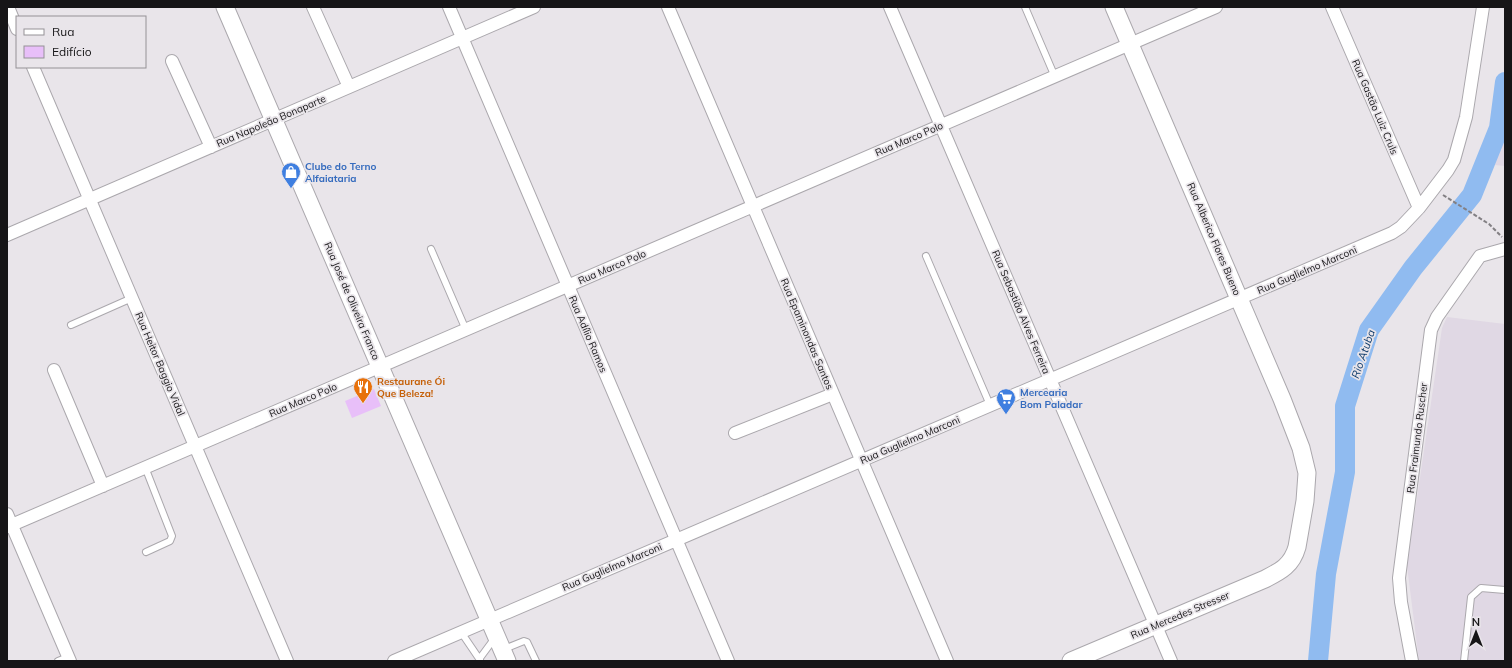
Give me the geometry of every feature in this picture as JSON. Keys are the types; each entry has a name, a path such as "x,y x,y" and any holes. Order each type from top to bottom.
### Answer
{"street":[{"path":"8,7 16,27"},
{"name":"Rua José de Oliveira Franco","path":"225,7 502,649"},
{"path":"314,7 349,87"},
{"name":"Rua Adílio Ramos","path":"449,7 728,661"},
{"name":"Rua Napoleão Bonaparte","path":"7,235 534,7"},
{"name":"Rua Epaminondas Santos","path":"668,7 947,661"},
{"name":"Rua Sebastião Alves Ferreira","path":"890,7 1171,661"},
{"name":"Rua Alberico Flores Bueno","path":"1114,7 1289,415 1307,473 1305,501 1297,547 1295,555 1288,566"},
{"name":"Rua Marco Polo","path":"9,522 103,486 1216,7"},
{"name":"Rua Gastão Luiz Cruls","path":"1332,7 1419,208"},
{"name":"Rua Guglielmo Marconi","path":"394,661 1392,233 1401,227 1419,208 1448,170 1459,146 1468,109 1483,7"},
{"path":"172,61 211,147"},
{"name":"Rua Heitor Baggio Vidal","path":"33,68 287,661"},
{"name":"Rua Fraimundo Ruscher","path":"1412,661 1401,602 1400,578 1430,330 1437,317 1480,256 1505,249"},
{"path":"54,370 103,486"},
{"path":"735,433 833,394"},
{"path":"9,522 65,660"},
{"name":"Rua Mercedes Stresser","path":"1071,661 1269,577 1288,566"}],"lane":[{"path":"1025,7 1055,77"},
{"path":"431,249 466,330"},
{"path":"926,256 990,405"},
{"path":"71,325 132,298"},
{"path":"145,467 172,536 170,541 146,552"},
{"path":"1464,661 1471,597 1481,588 1505,590"},
{"path":"461,632 480,661 502,649 524,641 527,642 536,661"}],"path":[{"path":"1448,199 1476,215 1499,232 1505,241"}],"shaded area":[{"path":"1505,133 1505,166 1495,165"},
{"path":"1447,317 1505,324 1505,661 1419,661 1407,566 1442,328"}],"building":[{"name":"Restaurane Ói Que Beleza!","path":"374,389 381,406 352,418 345,401"}],"waterway":[{"name":"Rio Atuba","path":"1318,661 1326,574 1345,472 1345,406 1369,330 1413,268 1472,195 1499,128 1505,82"}],"place":[{"name":"Clube do Terno Alfaiataria","path":"291,189"},
{"name":"Restaurane Ói Que Beleza!","path":"363,404"},
{"name":"Mercearia Bom Paladar","path":"1006,415"}]}
